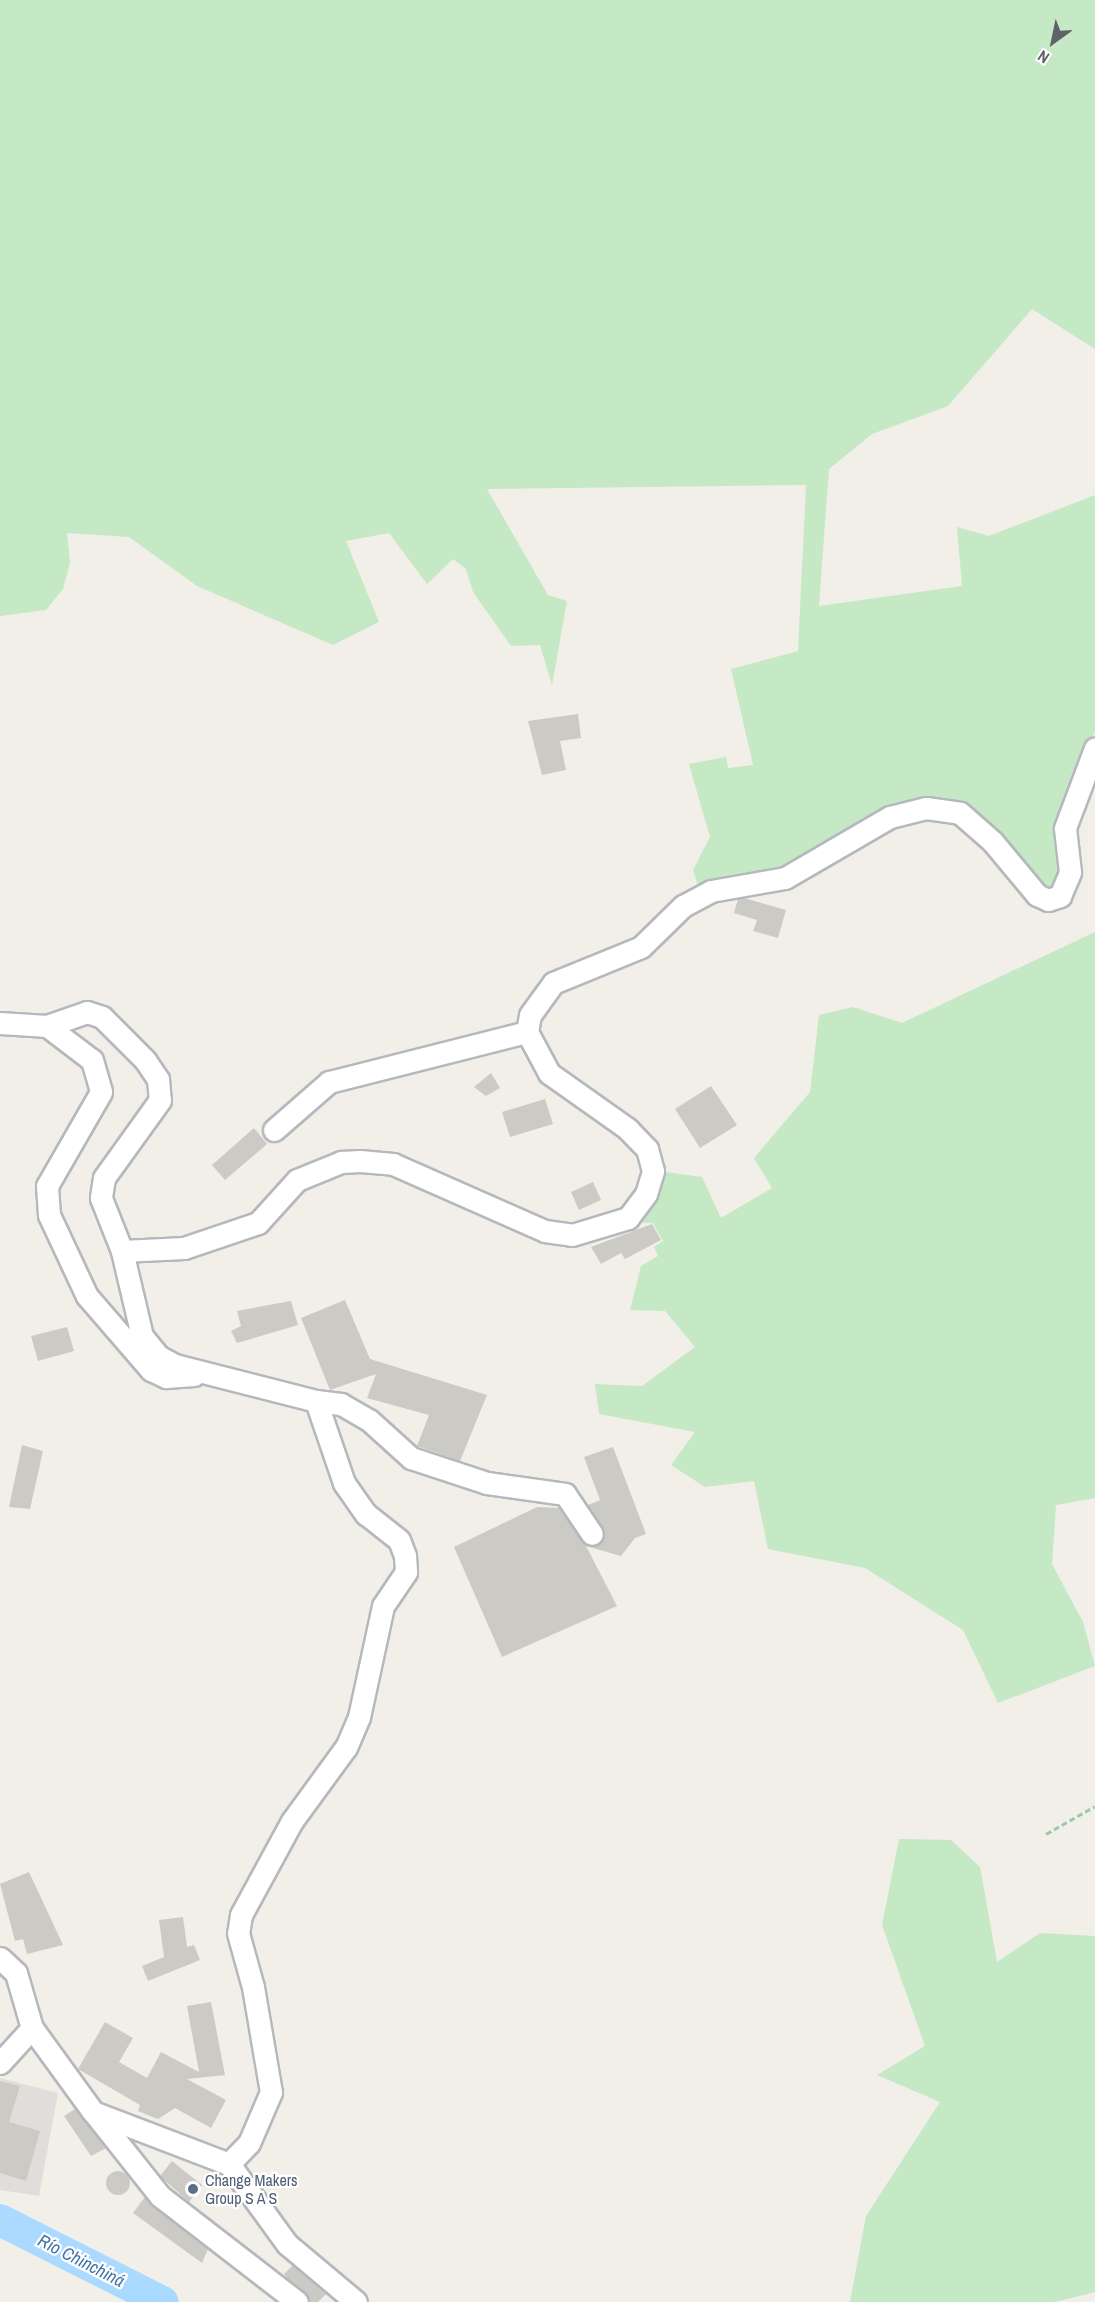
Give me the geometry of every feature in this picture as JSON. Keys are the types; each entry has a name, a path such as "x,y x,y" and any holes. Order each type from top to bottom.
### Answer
{"street":[{"path":"122,1251 184,1248 258,1223 297,1180 350,1161 393,1164 545,1230 572,1235 628,1218 646,1194 653,1171 647,1149 628,1129 549,1072 526,1032 530,1016 553,983 640,947 692,901 711,891 785,878 890,817 926,807 960,813 992,841 1037,895 1048,900 1060,896 1070,872 1065,828 1095,748"},
{"path":"0,1023 47,1026 74,1012 102,1017 158,1079 160,1100 148,1123 104,1178 101,1198 122,1251 142,1336 158,1356 206,1373 316,1401 341,1404 369,1420 411,1458 488,1483 565,1494 592,1534"},
{"path":"47,1026 92,1060 101,1092 47,1186 49,1215 87,1296 151,1370 166,1377 206,1373"},
{"path":"273,1130 329,1082 526,1032"},
{"path":"229,2164 249,2143 271,2092 253,1987 238,1934 241,1915 292,1821 346,1747 359,1717 383,1606 406,1572 399,1540 366,1514 344,1483 316,1401"},
{"path":"0,1958 16,1973 32,2028 93,2112 167,2203 297,2302"},
{"path":"0,2062 32,2028"},
{"path":"93,2112 229,2164 287,2244 356,2302"}],"path":[{"path":"1046,1834 1095,1806"}],"shaded area":[{"path":"0,2078 58,2093 39,2196 0,2190"}],"green space":[{"path":"0,0 1095,0 1095,349 1032,309 948,406 872,434 829,469 819,606 962,586 957,527 989,536 1095,495 1095,731 1071,787 1064,873 1048,893 943,803 783,872 699,889 693,870 710,837 689,764 726,757 728,768 753,765 731,669 798,651 806,485 487,489 548,595 567,601 552,685 540,645 511,646 473,592 466,569 453,559 427,584 389,533 346,541 379,622 333,645 197,586 129,537 67,533 70,563 63,589 46,610 0,616"},
{"path":"1095,932 1095,1498 1056,1505 1052,1564 1083,1622 1095,1666 998,1703 963,1630 865,1568 768,1549 754,1481 705,1487 671,1465 695,1432 599,1414 595,1384 642,1386 695,1347 665,1311 630,1310 641,1266 658,1256 654,1247 663,1241 653,1223 633,1222 659,1171 702,1177 721,1218 772,1188 754,1158 810,1092 819,1015 853,1007 902,1023"},
{"path":"899,1839 951,1840 980,1867 997,1962 1040,1933 1095,1936 1095,2292 1055,2302 850,2302 866,2216 940,2102 877,2075 925,2046 882,1925"}],"building":[{"path":"578,714 581,738 560,741 566,770 542,775 528,721"},
{"path":"744,898 786,910 778,938 753,931 757,920 734,913 738,899"},
{"path":"491,1073 500,1088 486,1096 474,1087"},
{"path":"711,1086 737,1125 700,1148 675,1109"},
{"path":"545,1099 553,1124 510,1137 502,1112"},
{"path":"254,1128 267,1144 225,1180 212,1165"},
{"path":"593,1182 601,1200 579,1210 571,1192"},
{"path":"652,1224 661,1240 625,1259 621,1253 601,1264 591,1247"},
{"path":"345,1300 370,1359 487,1395 460,1461 417,1446 429,1415 367,1398 376,1374 330,1390 301,1318"},
{"path":"291,1301 298,1325 237,1343 231,1331 241,1326 237,1311"},
{"path":"67,1327 74,1351 38,1361 31,1336"},
{"path":"22,1445 43,1451 30,1509 9,1507"},
{"path":"613,1447 646,1534 635,1538 621,1556 586,1546 617,1606 502,1657 454,1547 537,1507 559,1508 582,1542 599,1545 605,1533 588,1505 600,1500 584,1457"},
{"path":"29,1872 63,1945 27,1954 23,1939 15,1941 0,1884"},
{"path":"183,1917 187,1947 194,1945 200,1960 148,1981 142,1966 164,1957 159,1920"},
{"path":"211,2002 225,2075 187,2079 226,2100 211,2128 175,2108 158,2119 138,2111 140,2105 78,2069 105,2022 133,2038 119,2062 147,2078 161,2052 199,2072 187,2006"},
{"path":"0,2081 20,2086 9,2122 40,2131 26,2181 0,2173"},
{"path":"75,2109 106,2148 91,2156 64,2116"},
{"path":"172,2161 202,2185 189,2202 160,2176"},
{"path":"118,2171 123,2172 129,2178 129,2188 123,2194 118,2195 113,2194 107,2188 106,2183 107,2178 113,2172"},
{"path":"145,2197 208,2249 202,2263 133,2213"},
{"path":"293,2265 326,2294 318,2302 309,2302 284,2274"}],"waterway":[{"name":"Río Chinchiná","path":"0,2220 162,2302"}],"place":[{"name":"Change Makers Group S A S","path":"193,2189"}]}
